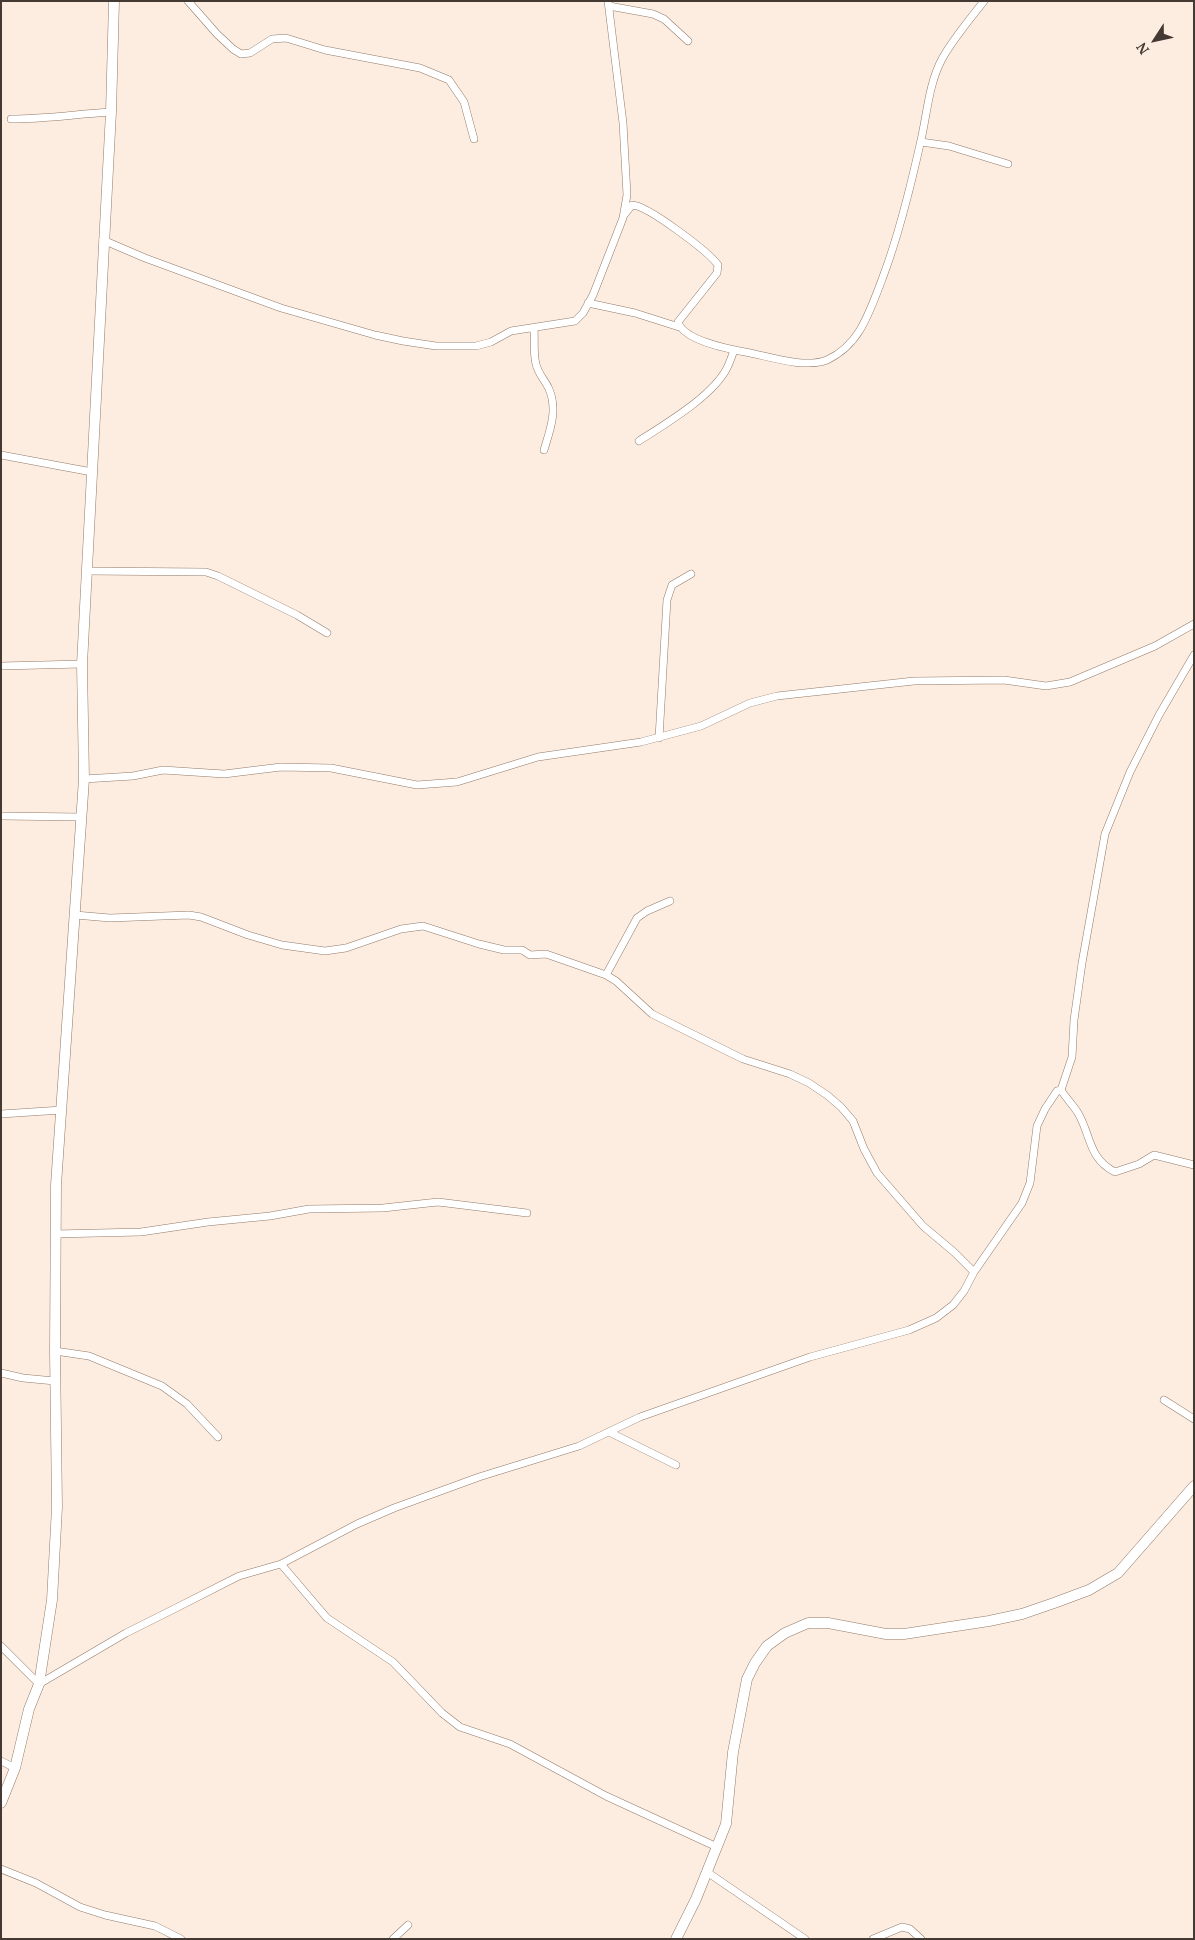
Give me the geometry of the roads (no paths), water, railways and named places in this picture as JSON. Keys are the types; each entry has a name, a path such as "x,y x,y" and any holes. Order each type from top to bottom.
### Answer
{"main road":[{"path":"1,1803 15,1768 29,1709 39,1684 52,1600 57,1507 55,1234 84,779 82,664 111,112 114,1"},
{"path":"676,1939 707,1872 726,1824 733,1752 747,1679 767,1646 785,1634 808,1623 828,1623 886,1634 904,1634 1022,1614 1080,1594 1118,1573 1194,1486"}],"street":[{"path":"188,1 232,49 241,54 250,53 272,39 286,38 325,50 420,68 449,80 464,102 474,139"},
{"path":"588,303 635,312 679,327 695,338 734,350 784,360 825,361 842,351 860,330 877,292 895,243 921,142 935,77 942,59 984,1"},
{"path":"103,240 145,258 281,308 375,335 436,346 476,346 491,342 511,331 574,320 583,312 593,295 623,218 627,195 623,123 609,3 653,14 664,20 688,41"},
{"path":"11,119 34,119 70,114 111,112"},
{"path":"921,142 949,146 1008,164"},
{"path":"623,218 632,205 646,210 702,249 718,265 717,273 680,318 678,322 679,327"},
{"path":"530,328 534,329 536,363 540,375 549,389 554,408 554,418 544,450"},
{"path":"639,441 690,406 709,390 726,370 734,350"},
{"path":"1,455 92,472"},
{"path":"87,571 206,572 218,576 297,615 327,633"},
{"path":"659,738 667,600 672,585 691,574"},
{"path":"84,779 133,776 163,770 224,774 281,767 331,768 417,785 457,782 538,757 613,747 659,738 701,726 750,703 777,696 914,681 1004,680 1046,686 1070,682 1155,646 1194,624"},
{"path":"1061,1090 1072,1057 1074,1020 1082,963 1105,834 1130,772 1159,715 1194,656"},
{"path":"1,666 82,664"},
{"path":"1,816 81,817"},
{"path":"606,975 637,918 647,911 670,901"},
{"path":"74,915 110,918 189,915 201,917 248,935 282,945 325,950 346,948 401,929 423,926 504,950 522,950 530,955 546,954 606,975 616,981 652,1014 743,1059 790,1074 809,1083 827,1095 853,1121 864,1149 877,1173 910,1212 974,1272"},
{"path":"1061,1090 1078,1114 1094,1153 1105,1167 1115,1172 1139,1164 1154,1155 1194,1165"},
{"path":"1,1646 39,1684 126,1633 174,1608 239,1576 281,1564 357,1524 394,1508 480,1476 579,1446 640,1417 810,1357 909,1330 936,1318 953,1305 964,1291 974,1272 1022,1203 1030,1183 1037,1126 1056,1091 1061,1090"},
{"path":"1,1114 62,1110"},
{"path":"55,1234 141,1232 208,1222 270,1216 309,1208 383,1208 438,1202 527,1214"},
{"path":"55,1352 90,1356 162,1386 187,1404 218,1437"},
{"path":"1,1373 23,1378 56,1381"},
{"path":"1164,1400 1194,1419"},
{"path":"609,1432 676,1465"},
{"path":"281,1564 326,1618 393,1662 442,1713 460,1727 510,1744 606,1796 717,1847"},
{"path":"1,1761 15,1768"},
{"path":"1,1869 36,1883 80,1907 155,1926 181,1939"},
{"path":"707,1872 804,1939"},
{"path":"393,1939 408,1925"},
{"path":"873,1939 902,1927 910,1929 920,1939"}]}
